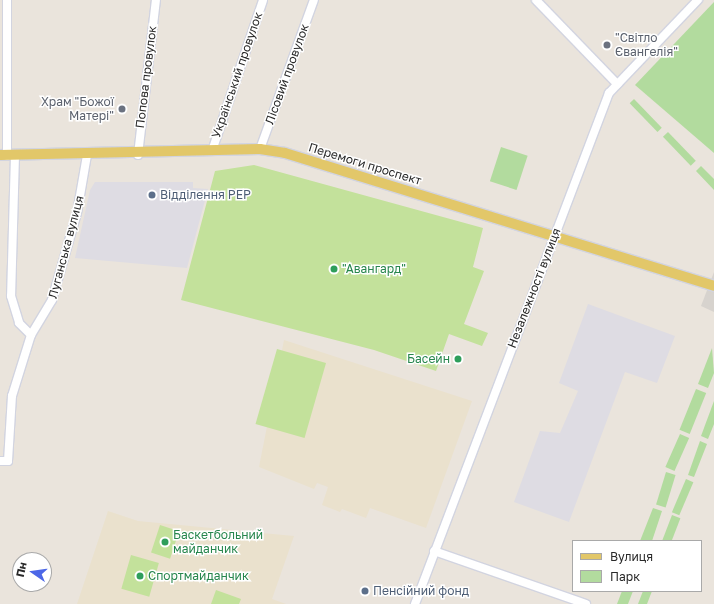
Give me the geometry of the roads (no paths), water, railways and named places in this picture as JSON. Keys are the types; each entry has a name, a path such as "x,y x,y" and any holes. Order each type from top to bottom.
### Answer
{"main road":[{"name":"Перемоги проспект","path":"7,156 138,154 260,149 555,234 712,286"}],"street":[{"path":"7,0 7,156 11,296 19,322 31,335"},
{"name":"Попова провулок","path":"138,154 156,0"},
{"name":"Український провулок","path":"212,151 263,0"},
{"name":"Лісовий провулок","path":"260,149 314,0"},
{"path":"536,0 617,84"},
{"name":"Незалежності вулиця","path":"414,604 609,93 698,0"},
{"name":"Луганська вулиця","path":"0,461 8,461 12,396 31,335 52,300 77,213 87,155"},
{"path":"434,551 586,604"}],"place":[{"name":"\"Світло Євангелія\"","path":"607,45"},
{"name":"Храм \"Божої Матері\"","path":"122,109"},
{"name":"Відділення РЕР","path":"152,195"},
{"name":"\"Авангард\"","path":"334,269"},
{"name":"Басейн","path":"458,359"},
{"name":"Баскетбольний майданчик","path":"165,542"},
{"name":"Спортмайданчик","path":"140,576"},
{"name":"Пенсійний фонд","path":"365,591"}]}
